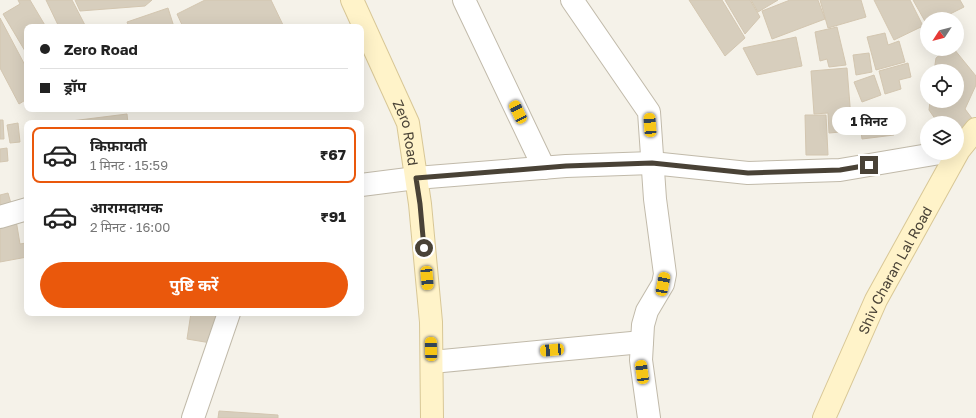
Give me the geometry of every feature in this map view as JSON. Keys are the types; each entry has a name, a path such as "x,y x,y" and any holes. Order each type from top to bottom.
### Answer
{"street":[{"name":"Zero Road","path":"352,0 363,24"},
{"path":"464,0 544,168"},
{"path":"572,0 649,112 655,199 665,274 663,284 647,311 643,325 641,360 649,418"},
{"name":"Zero Road","path":"364,26 408,122 420,204 431,322 432,418"},
{"name":"Shiv Charan Lal Road","path":"964,140 976,129"},
{"path":"364,185 416,178 544,168 652,163 748,173 833,171 920,156"},
{"name":"Shiv Charan Lal Road","path":"824,418 876,300 947,160"},
{"path":"0,217 24,210"},
{"path":"193,418 228,316"},
{"path":"432,362 642,342"}],"building":[{"path":"18,0 30,0 44,24 24,24 24,49 3,14 20,4"},
{"path":"46,0 72,0 84,24 58,24"},
{"path":"75,0 152,0 145,6 80,11"},
{"path":"205,0 271,0 283,24 182,24 177,14"},
{"path":"689,0 722,0 745,38 725,56"},
{"path":"725,0 750,0 760,17 745,34"},
{"path":"751,0 778,0 758,12"},
{"path":"790,0 818,0 825,19 772,39 762,11"},
{"path":"820,0 861,0 866,17 828,28"},
{"path":"874,0 910,0 920,20 920,27 894,40"},
{"path":"913,0 960,0 964,7 954,12 920,12"},
{"path":"168,8 173,24 128,24 127,22"},
{"path":"0,18 24,63 24,101 19,104 0,68"},
{"path":"837,27 846,65 829,67 827,59 820,61 815,32"},
{"path":"885,33 888,45 899,41 905,62 876,70 867,37"},
{"path":"796,37 802,66 757,75 743,48"},
{"path":"869,53 872,72 856,75 853,55"},
{"path":"938,56 960,56 976,76 976,85 965,109 974,121 964,128 964,116 933,116 929,110 929,108 964,108 964,64 935,64 936,58"},
{"path":"908,63 911,77 899,80 901,89 885,94 879,71"},
{"path":"847,68 852,131 829,133 828,113 814,114 811,71"},
{"path":"874,75 881,95 862,102 854,82"},
{"path":"891,113 894,135 862,139 859,118"},
{"path":"127,114 128,120 79,120"},
{"path":"805,115 826,115 828,155 806,155"},
{"path":"0,120 3,120 4,139 0,139"},
{"path":"18,123 20,142 10,143 7,125"},
{"path":"7,148 8,161 0,162 0,149"},
{"path":"8,193 12,207 0,212 0,195"},
{"path":"16,220 20,244 24,243 24,258 0,262 0,223"},
{"path":"191,316 222,316 217,344 187,339"},
{"path":"219,411 278,415 278,418 218,418"}],"route":[{"path":"424,248 416,178 566,166 652,163 748,173 840,170 869,165"}]}
